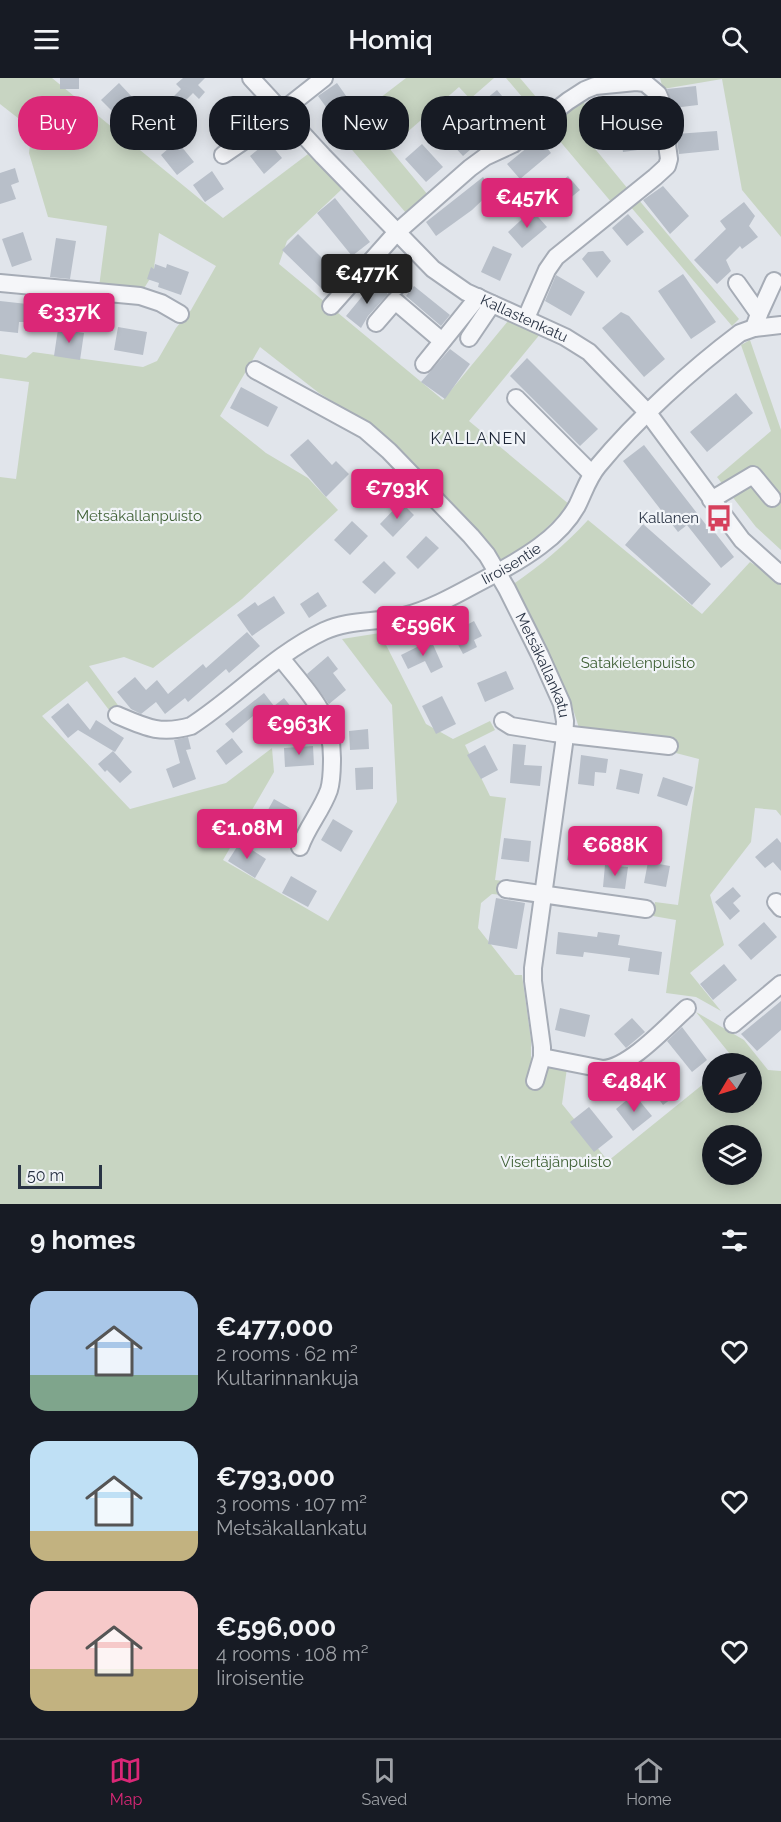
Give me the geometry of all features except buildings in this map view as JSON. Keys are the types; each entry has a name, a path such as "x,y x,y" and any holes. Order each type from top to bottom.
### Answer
{"street":[{"name":"Kallastenkatu","path":"252,78 268,96"},
{"path":"301,96 324,78"},
{"path":"331,306 396,233 485,157 513,144 585,90 636,82 645,83 653,88 661,101 669,150 667,166 556,257 547,270 526,318"},
{"name":"Kallastenkatu","path":"310,141 432,269 448,281 485,301 565,337 589,352 648,413 742,540 781,575"},
{"path":"223,155 230,150"},
{"path":"368,264 396,287"},
{"path":"756,321 774,281"},
{"path":"0,283 140,296 161,303 180,314"},
{"path":"737,283 756,321"},
{"path":"376,323 394,301 442,341"},
{"path":"469,338 485,301"},
{"path":"424,363 442,341 485,301"},
{"name":"Iiroisentie","path":"117,715 149,728 164,731 191,726 308,639 339,625 404,616 444,601 519,561 555,534 576,507 592,474 648,413 726,343 756,321 781,325"},
{"name":"Metsäkallankatu","path":"255,370 349,420 371,435 471,536 487,555 497,572 562,704 565,734 533,968 542,1057 534,1081"},
{"path":"516,398 592,474"},
{"path":"711,500 753,475 772,498"},
{"path":"281,658 322,712 329,725 332,741 330,788 306,831 300,847"},
{"path":"503,721 511,726 669,746"},
{"path":"506,889 646,909"},
{"path":"733,1024 781,984"},
{"path":"542,1057 612,1069 629,1060 687,1008"}],"green space":[{"name":"Metsäkallanpuisto","path":"0,78 52,78 74,96 18,96 18,118 0,104"},
{"path":"406,78 494,78 473,96 467,96 459,87 449,96 421,96 421,120 409,131 409,96 383,96"},
{"path":"506,78 520,78 535,96 521,96"},
{"path":"660,78 781,78 781,237 742,190 722,79 663,89"},
{"path":"579,100 579,150 596,150 628,189 612,203 567,150 567,110"},
{"name":"Metsäkallanpuisto","path":"98,116 110,125 110,150 140,150 223,218 308,154 342,189 287,241 279,264 443,400 508,321 541,333 469,421 570,505 532,542 498,564 353,414 319,393 260,347 220,416 266,453 308,478 338,510 242,599 153,668 124,657 89,666 120,708 112,714 87,681 42,716 130,809 226,783 272,748 274,772 223,860 328,921 397,802 392,705 342,639 380,633 426,724 453,739 490,721 495,730 465,745 490,796 506,798 495,880 504,881 503,895 492,894 481,903 478,928 515,975 522,975 531,1040 531,1058 567,1068 562,1104 608,1161 702,1085 702,1113 762,1113 762,1062 768,1070 781,1071 781,1204 0,1204 0,477 16,479 29,382 0,378 0,354 26,358 33,352 143,367 157,361 176,328 191,310 216,266 159,233 153,274 141,293 99,287 107,226 48,217 29,150 98,150"},
{"path":"352,150 391,150 428,195 406,213"},
{"path":"638,199 739,319 732,326 630,206"},
{"path":"750,340 781,430 781,550 756,527 717,477 771,431 741,345"},
{"name":"Satakielenpuisto","path":"588,520 702,614 750,562 781,582 781,816 776,810 755,808 751,842 710,895 724,945 690,973 721,1011 696,997 666,993 676,920 653,916 655,902 678,905 699,759 579,728 571,703 521,598 512,585 552,555"},
{"name":"Metsäkallanpuisto","path":"696,1012 744,1040 754,1053 729,1053"}],"place":[{"name":"Kallanen","path":"719,518"}],"district":[{"name":"KALLANEN","path":"479,438"}],"park label":[{"name":"Visertäjänpuisto","path":"556,1162"}]}
